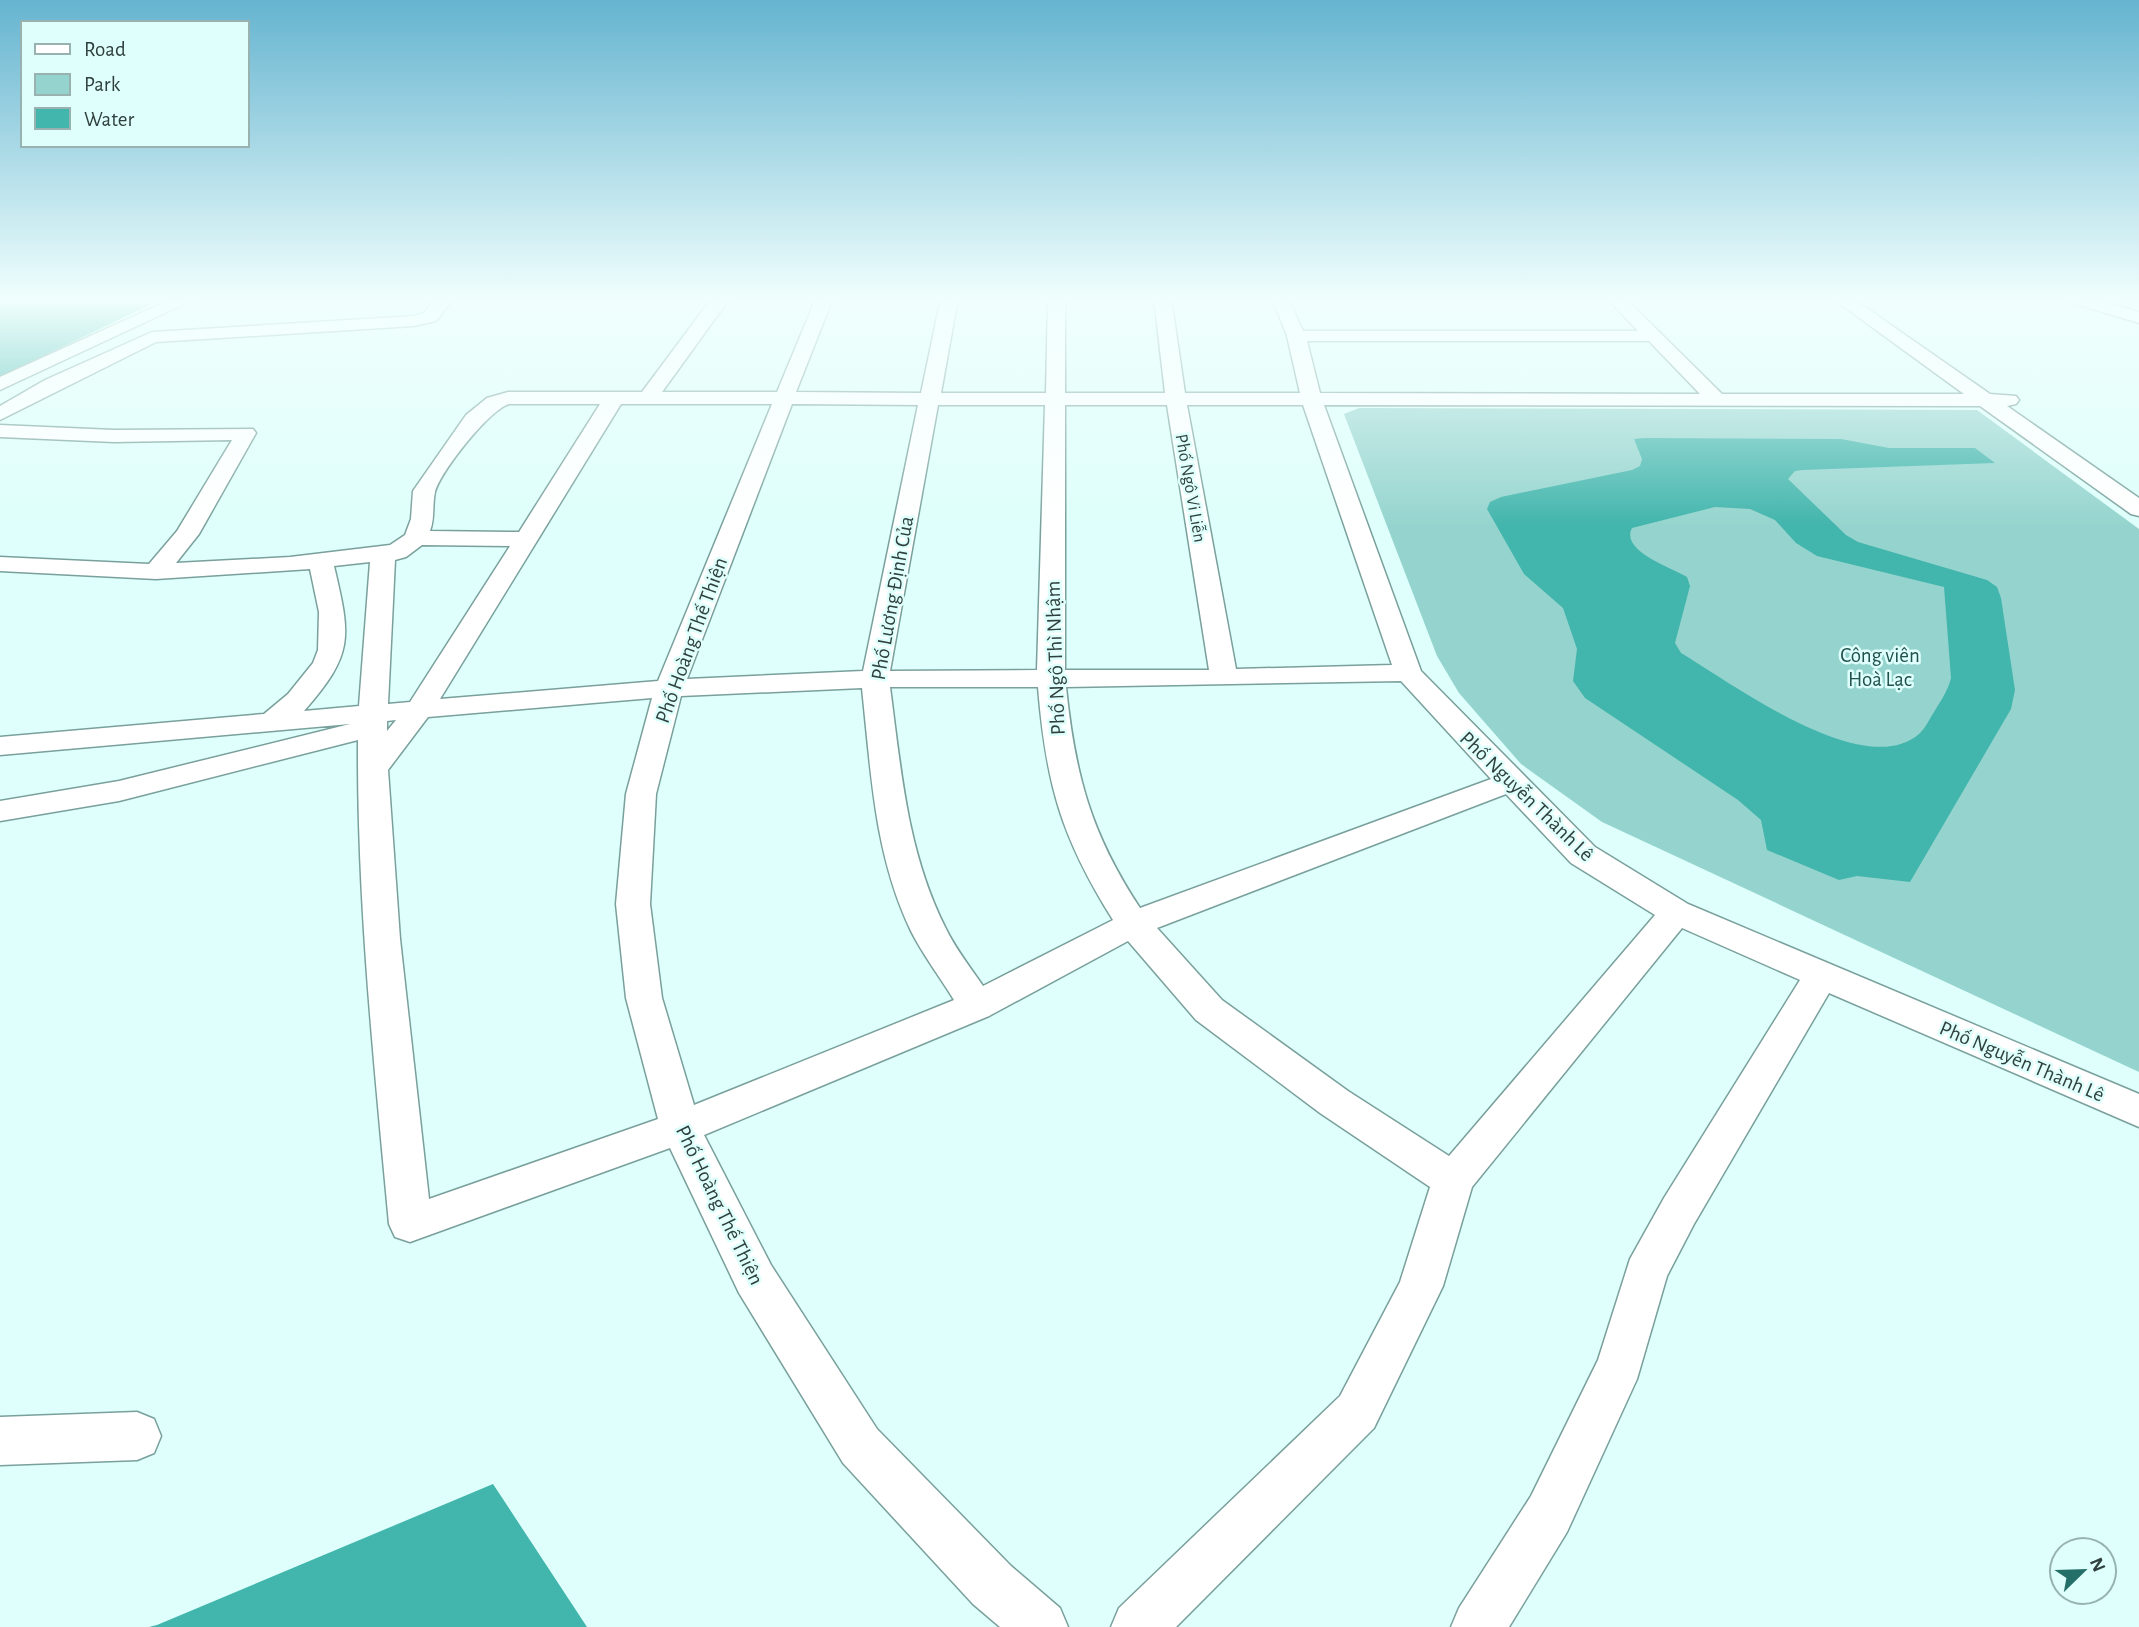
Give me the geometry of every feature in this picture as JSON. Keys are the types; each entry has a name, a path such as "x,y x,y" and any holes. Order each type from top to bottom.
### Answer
{"street":[{"path":"0,384 22,374"},
{"path":"0,414 73,374"},
{"path":"649,397 666,374"},
{"name":"Phố Hoàng Thế Thiện","path":"793,374 669,688 641,794 634,904 644,998 680,1128 755,1279 860,1446 992,1585 1041,1627"},
{"name":"Phố Lương Định Của","path":"935,374 875,679 892,823 906,875 929,931 976,1006"},
{"name":"Phố Ngô Thì Nhậm","path":"1054,374 1051,678 1057,741 1071,806 1098,870 1133,923 1209,1010 1334,1102 1453,1180"},
{"name":"Phố Ngô Vi Liễn","path":"1173,374 1224,678"},
{"name":"Phố Nguyễn Thành Lê","path":"1305,374 1311,398 1408,673 1583,855 1676,912 2139,1111"},
{"path":"1692,374 1717,400"},
{"path":"1948,374 2139,509"},
{"path":"1971,374 2139,490"},
{"path":"373,769 419,710 528,540 615,397"},
{"path":"0,564 156,572 383,555 406,548 416,538 423,520 424,491 481,410 508,398 2009,400"},
{"path":"0,431 114,436 246,433 187,534 156,572"},
{"path":"416,538 528,540"},
{"path":"383,555 373,720 373,769 385,968 410,1224 680,1128 976,1006 1133,923 1510,782"},
{"path":"272,722 287,714 301,698 326,664 333,645 335,630 320,561"},
{"path":"0,811 120,791 373,720 419,710 669,688 875,679 1224,678 1408,673"},
{"path":"4,751 272,722 373,720"},
{"path":"1138,1627 1357,1412 1421,1286 1453,1180 1676,912"},
{"path":"1478,1627 1549,1514 1620,1364 1646,1273 1679,1211 1821,975"},
{"path":"0,1441 137,1437"}],"green space":[{"name":"Công viên Hoà Lạc","path":"1359,408 1977,410 2139,529 2139,1072 1602,822 1521,764 1459,693 1437,656 1344,414"}],"water":[{"path":"1634,439 1841,439 1889,448 1975,448 1995,463 1802,470 1795,471 1788,479 1846,535 1858,542 1987,580 1997,587 2001,598 2015,690 2011,709 1910,882 1857,876 1839,880 1767,850 1761,820 1738,800 1585,698 1573,681 1577,649 1563,608 1524,574 1487,509 1490,502 1501,497 1632,470 1640,466 1642,459","holes":["1715,507 1750,509 1775,520 1796,543 1817,556 1944,587 1951,678 1944,695 1919,734 1895,745 1866,746 1832,737 1763,704 1681,653 1675,643 1690,586 1687,577 1640,551 1630,536 1632,528"]},
{"path":"493,1484 587,1627 149,1627 157,1625"}]}
